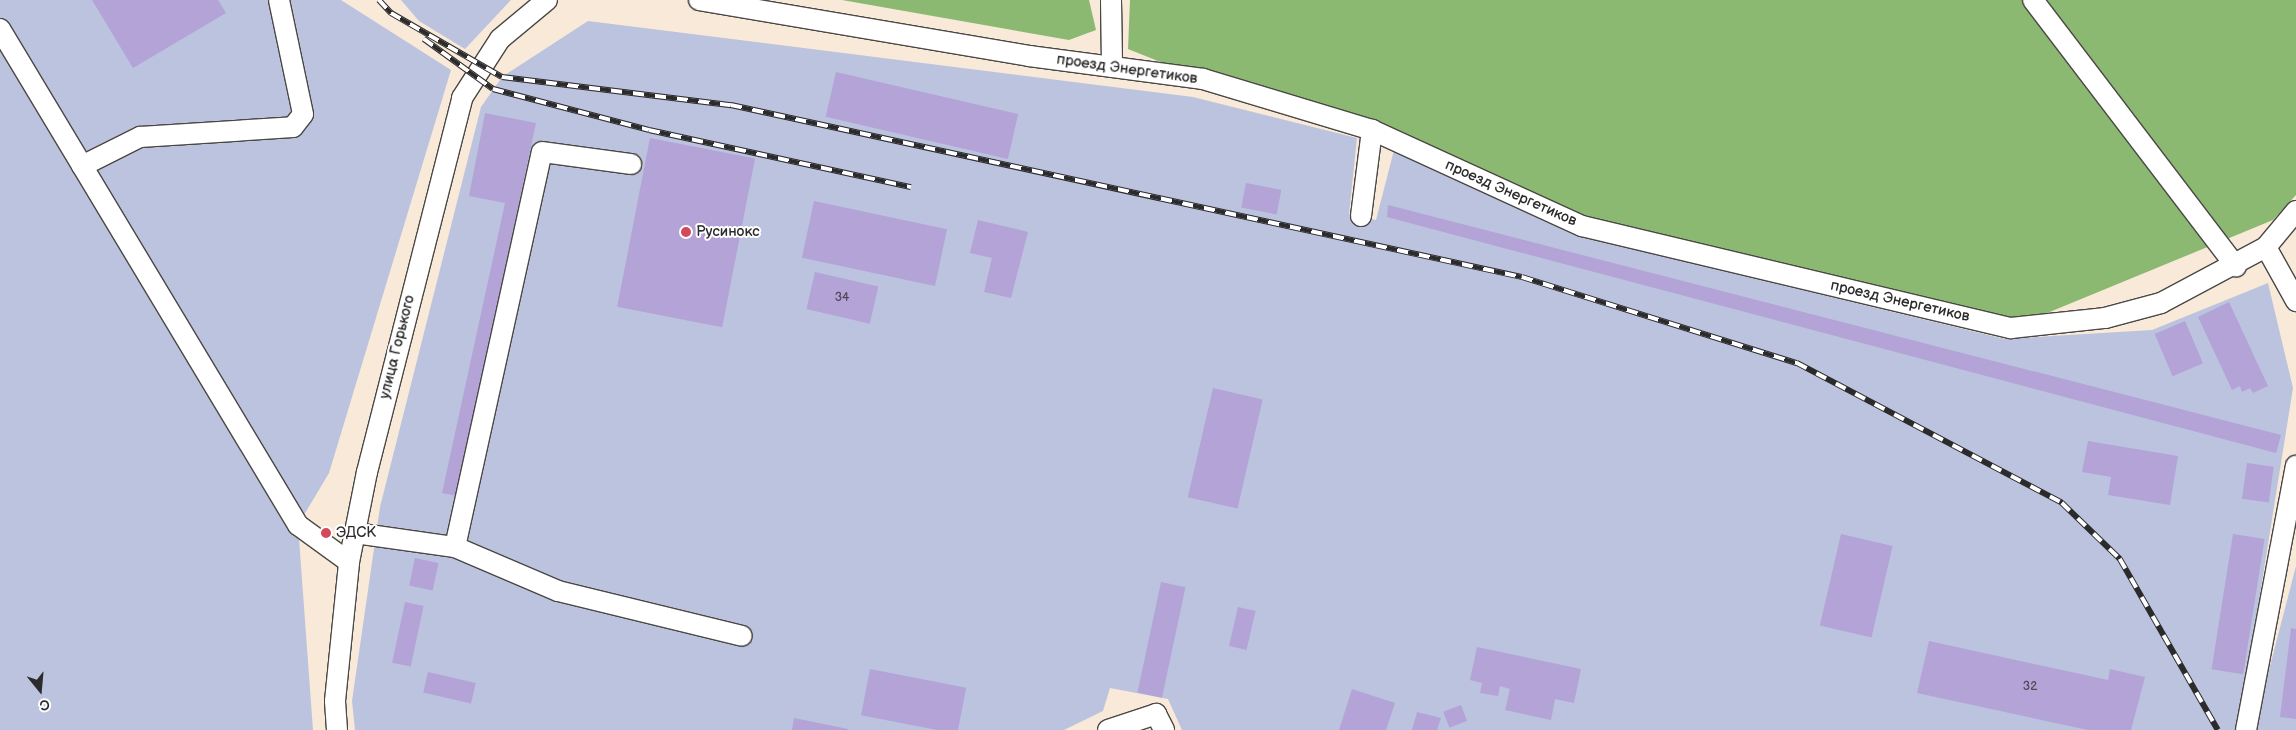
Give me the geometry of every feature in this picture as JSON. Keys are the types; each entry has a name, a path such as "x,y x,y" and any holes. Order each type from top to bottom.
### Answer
{"street":[{"path":"82,166 140,137 293,127 303,114 279,0"},
{"name":"улица Горького","path":"337,730 335,701 349,562 462,98 500,40 547,0"},
{"name":"проезд Энергетиков","path":"699,0 1112,67 1203,79 1372,130 1582,226 2011,328 2105,318 2161,303 2236,266 2266,247 2296,211"},
{"path":"1111,0 1112,67"},
{"path":"2033,0 2236,266"},
{"path":"0,29 298,526 349,562"},
{"path":"1361,216 1372,130"},
{"path":"455,547 542,152 631,164"},
{"path":"2266,247 2296,301"},
{"path":"2246,730 2295,477"},
{"path":"355,533 455,547 558,591 742,636"},
{"path":"1108,730 1156,714 1164,730"}],"shaded area":[{"path":"0,0 341,0 451,70 329,473 298,525 313,730 0,730"},
{"path":"401,0 511,0 465,49 419,21"},
{"path":"588,21 1193,97 1357,138 1349,214 1376,220 1394,150 1574,235 2005,339 2152,330 2268,283 2293,388 2245,688 2263,693 2296,566 2296,730 1182,730 1168,699 1110,688 1103,711 1064,730 355,730 352,701 380,507 481,107 502,77"}],"green space":[{"path":"842,0 1089,0 1096,30 1069,40"},
{"path":"1130,0 2296,0 2296,195 2273,220 2011,328 1582,226 1372,130 1203,79 1128,49"}],"building":[{"path":"92,0 218,0 226,13 133,68"},
{"path":"836,72 1018,114 1008,159 826,117"},
{"path":"485,113 536,123 457,496 442,493 505,203 469,196"},
{"name":"Русинокс","path":"650,138 755,158 722,327 617,307"},
{"path":"1246,183 1281,190 1277,214 1241,208"},
{"path":"814,201 947,229 935,286 802,258"},
{"path":"1388,205 2281,435 2276,453 1387,217"},
{"path":"978,220 1028,232 1011,298 984,292 992,258 970,253"},
{"path":"815,272 878,287 870,324 806,309"},
{"path":"2229,302 2268,386 2253,393 2250,388 2242,392 2240,386 2232,390 2198,317"},
{"path":"2185,321 2203,363 2173,376 2155,334"},
{"path":"1213,388 1263,399 1237,509 1188,497"},
{"path":"2088,441 2178,456 2170,505 2108,495 2111,477 2082,472"},
{"path":"2247,463 2274,467 2269,502 2242,499"},
{"path":"1841,534 1893,546 1871,638 1820,626"},
{"path":"2233,534 2265,539 2243,674 2212,669"},
{"path":"415,558 438,563 433,590 409,585"},
{"path":"1161,582 1185,587 1162,698 1138,693"},
{"path":"405,602 424,606 411,667 392,663"},
{"path":"1238,607 1256,611 1247,650 1229,646"},
{"path":"2291,628 2296,629 2296,719 2280,717"},
{"path":"1929,641 2108,680 2110,669 2145,677 2131,730 2088,730 1917,693"},
{"path":"1477,647 1581,669 1574,703 1555,699 1551,720 1505,710 1510,689 1500,686 1498,696 1480,693 1482,683 1470,680"},
{"path":"870,669 966,688 958,730 937,730 861,715"},
{"path":"428,672 476,683 471,703 423,692"},
{"path":"1352,689 1395,703 1386,730 1339,730"},
{"path":"1461,705 1467,721 1449,728 1443,712"},
{"path":"1417,712 1441,718 1437,730 1412,730"},
{"path":"794,718 848,729 848,730 792,730"}],"railway":[{"path":"379,0 391,13 502,77 731,105 1522,277 1797,363 2062,503 2120,559 2218,730"},
{"path":"424,39 493,89 649,130 911,187"}],"place":[{"name":"Русинокс","path":"686,232"},
{"name":"ЭДСК","path":"326,533"}]}
